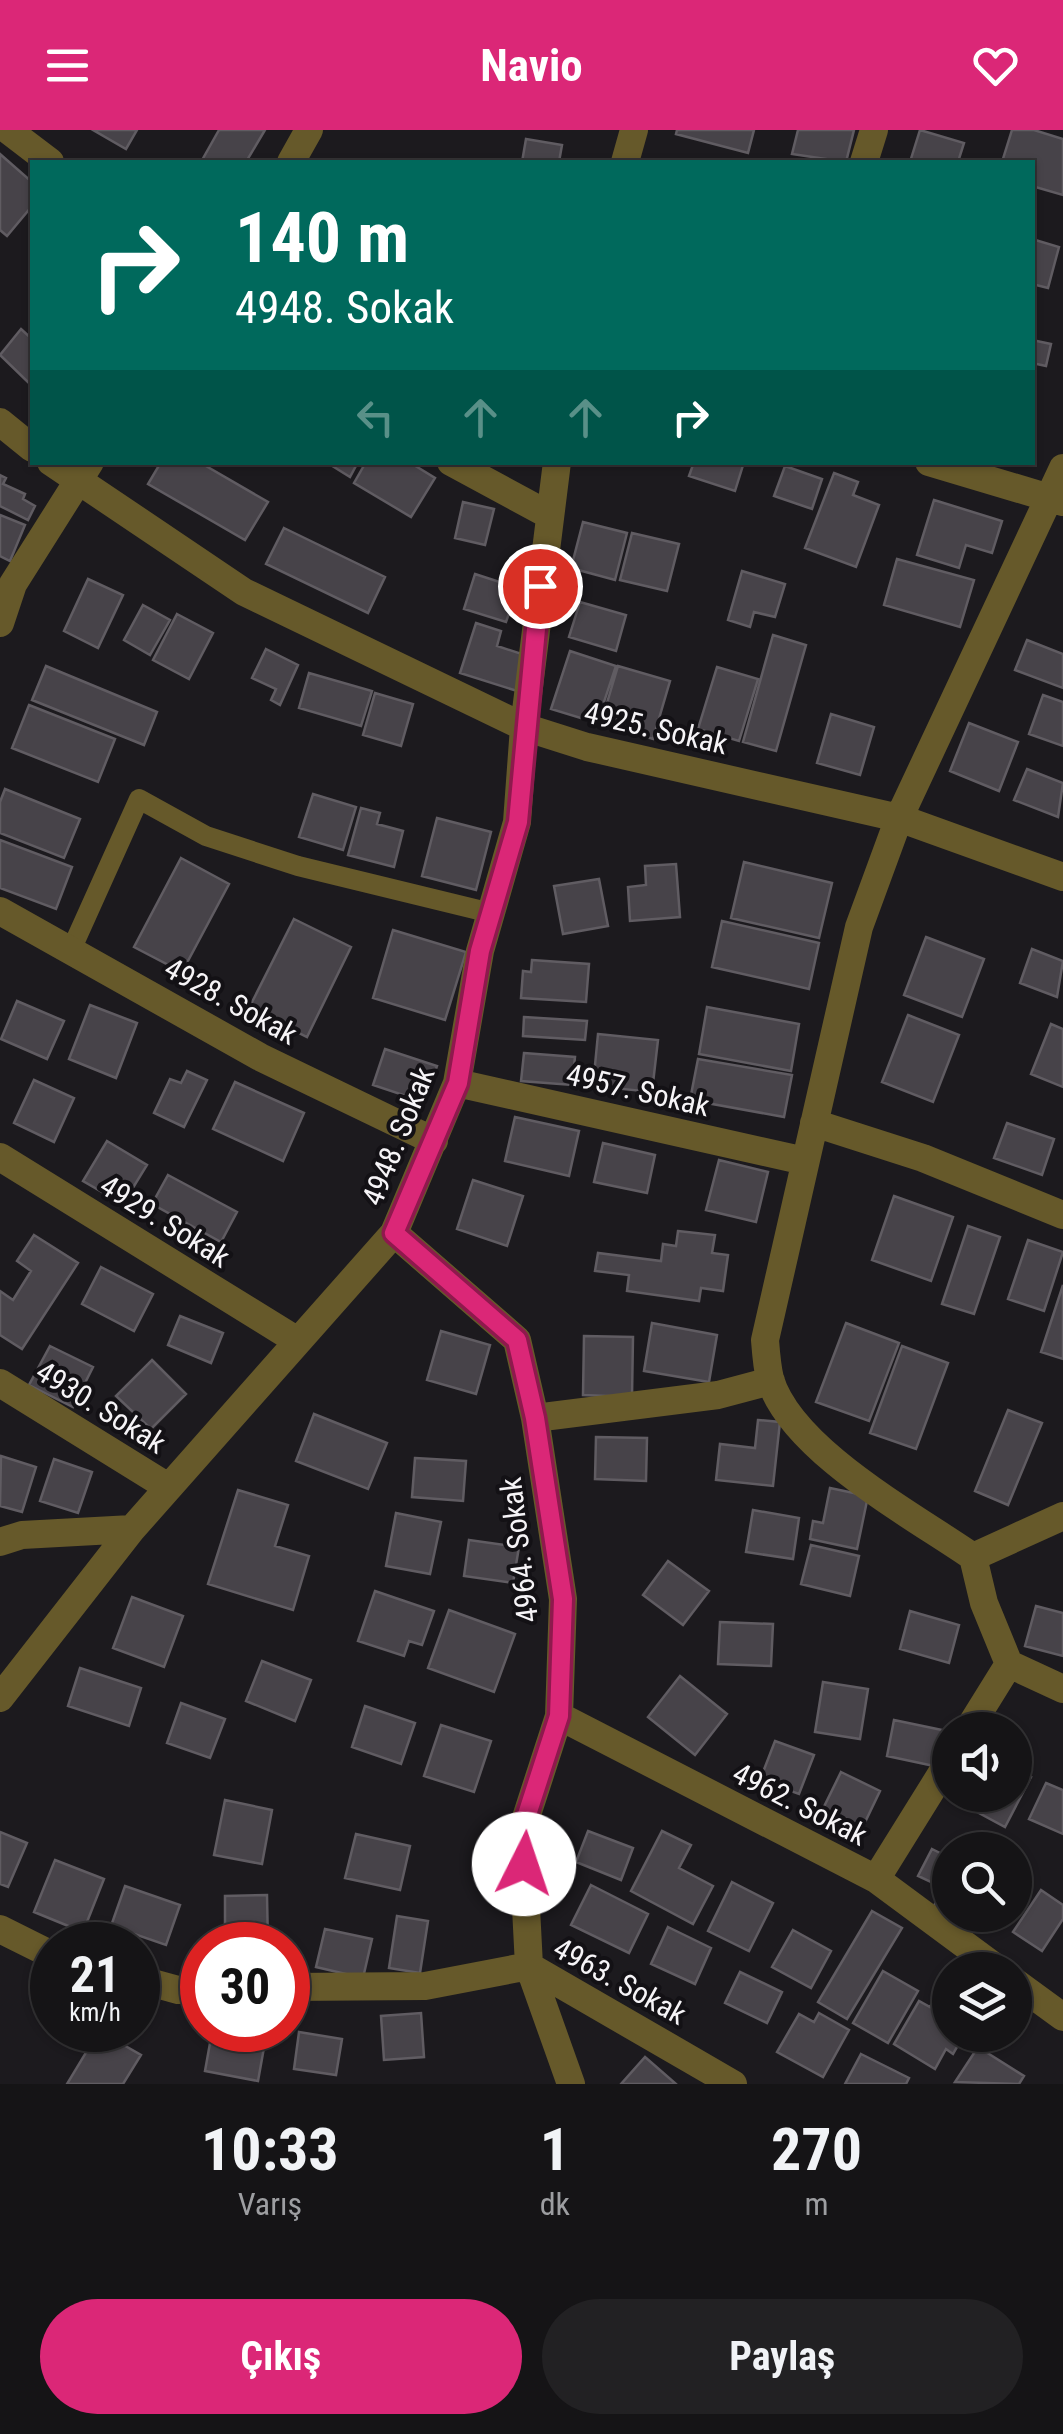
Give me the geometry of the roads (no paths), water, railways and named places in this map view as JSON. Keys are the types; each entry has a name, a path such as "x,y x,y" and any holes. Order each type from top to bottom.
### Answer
{"street":[{"path":"8,130 47,160"},
{"path":"292,160 309,130"},
{"path":"626,160 634,130"},
{"path":"865,160 874,130"},
{"path":"0,422 30,446"},
{"path":"455,465 548,516"},
{"name":"4948. Sokak","path":"0,1698 132,1529 394,1233 458,1083 480,951 518,822 524,727 556,465"},
{"path":"939,465 1057,500"},
{"path":"1063,468 1057,500 899,818 859,927 765,1340 770,1381 798,1426 850,1473 973,1556 984,1603 1009,1664 1063,1689"},
{"path":"0,623 13,584 83,472"},
{"name":"4925. Sokak","path":"83,472 244,592 524,727 587,748 899,818 1063,877"},
{"name":"4928. Sokak","path":"0,911 72,948 260,1058 434,1140"},
{"name":"4957. Sokak","path":"458,1083 805,1161"},
{"path":"814,1123 922,1158 1063,1215"},
{"name":"4929. Sokak","path":"0,1157 296,1340"},
{"name":"4964. Sokak","path":"394,1233 517,1340 535,1418 563,1599 559,1716 522,1830 529,1966 571,2084"},
{"path":"535,1418 718,1395 770,1381"},
{"name":"4930. Sokak","path":"0,1383 168,1487"},
{"path":"973,1556 1063,1516"},
{"path":"0,1542 22,1535 132,1529"},
{"path":"979,1712 1009,1664"},
{"name":"4962. Sokak","path":"559,1716 876,1879 975,1952"},
{"path":"876,1879 932,1789"},
{"path":"0,1930 30,1944"},
{"name":"4963. Sokak","path":"310,1987 425,1986 529,1966 733,2084"},
{"path":"1032,1995 1063,2018"}],"lane":[{"path":"72,948 138,799 206,836 298,866 492,913"}]}
